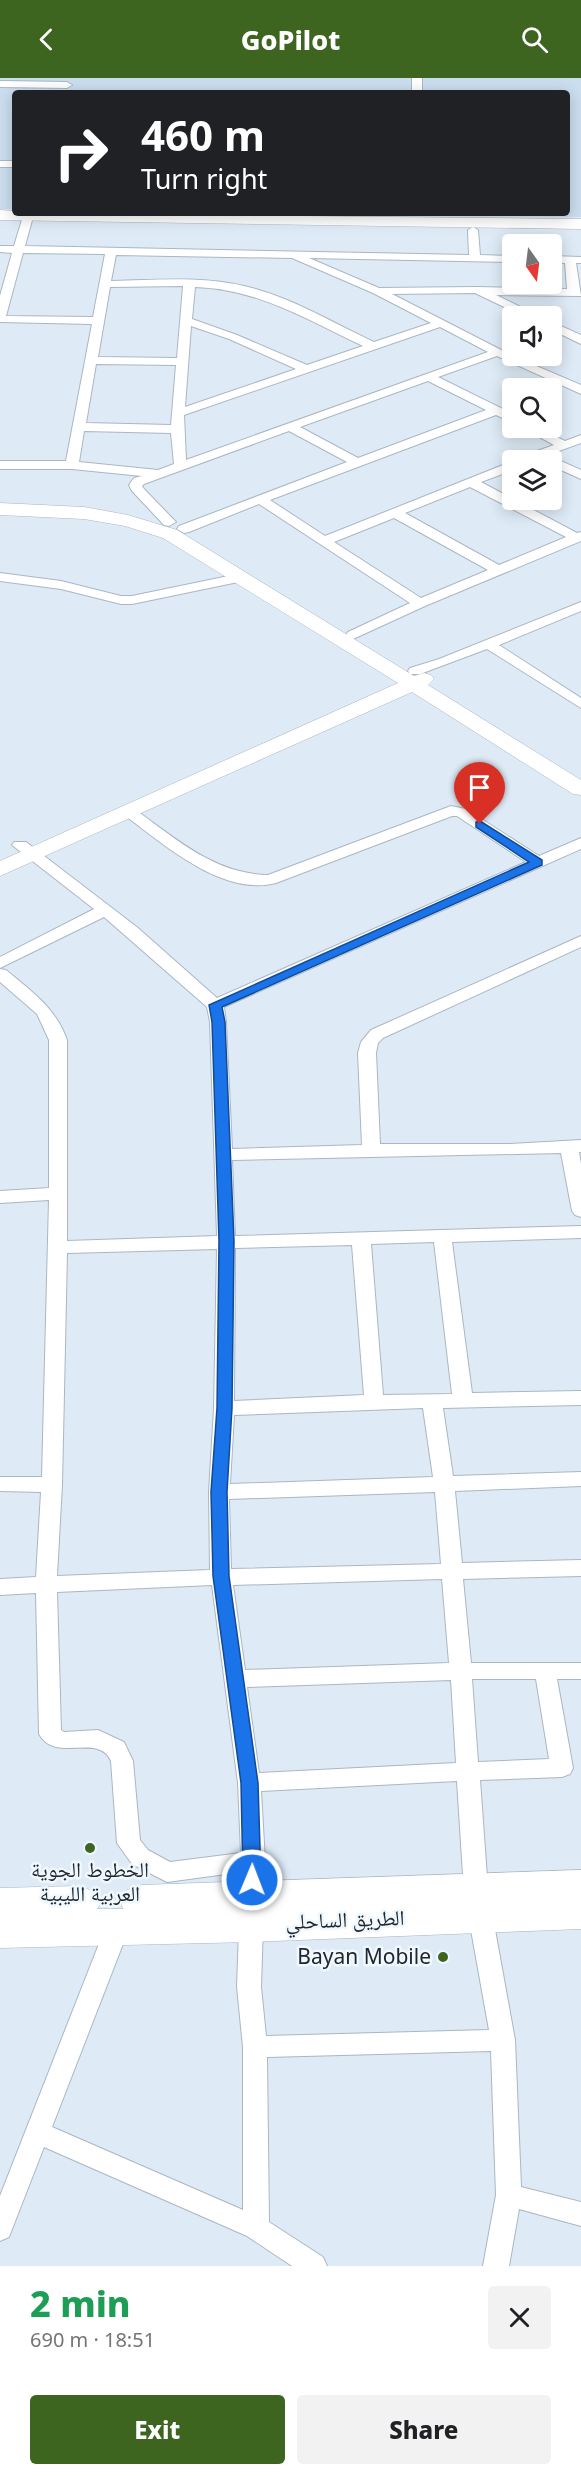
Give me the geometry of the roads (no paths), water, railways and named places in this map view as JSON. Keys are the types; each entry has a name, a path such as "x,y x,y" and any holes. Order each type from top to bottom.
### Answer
{"highway":[{"name":"الطريق الساحلي","path":"478,1903 581,1888"},
{"name":"الطريق الساحلي","path":"0,1930 118,1926 251,1895"},
{"name":"الطريق الساحلي","path":"0,1906 251,1895 478,1903 581,1911"}],"street":[{"path":"0,84 67,85"},
{"path":"28,217 581,231"},
{"path":"28,217 0,318 99,321"},
{"path":"0,222 28,217 415,217 581,224"},
{"path":"474,230 475,258"},
{"path":"0,249 502,259"},
{"path":"72,465 111,251"},
{"path":"289,255 377,291 498,352 581,390"},
{"path":"377,291 477,290 577,293 575,260"},
{"path":"105,284 215,285 259,294 372,346"},
{"path":"180,465 177,429 189,285"},
{"path":"477,290 510,306"},
{"path":"187,321 233,337 306,369"},
{"path":"179,413 441,323"},
{"path":"562,331 581,340"},
{"path":"498,352 158,473 135,485 146,501 177,526 353,635 413,678 581,789"},
{"path":"91,360 182,362"},
{"path":"428,376 502,414"},
{"path":"0,500 110,506 135,510 177,526 260,499 496,411"},
{"path":"290,426 356,462"},
{"path":"79,427 177,429"},
{"path":"550,438 564,445"},
{"path":"558,450 564,445 581,439"},
{"path":"0,465 72,465 158,473"},
{"path":"562,466 581,475"},
{"path":"324,541 502,469"},
{"path":"471,482 579,537"},
{"path":"260,499 420,603"},
{"path":"0,509 84,513 128,521 170,534 581,776"},
{"path":"395,513 498,570"},
{"path":"353,635 420,603 579,537"},
{"path":"0,577 61,585 121,600 132,600 243,577"},
{"path":"0,855 26,850 128,811 444,662 581,606"},
{"path":"488,644 581,704"},
{"path":"0,869 26,850 413,678"},
{"path":"128,811 198,861 239,879 270,880 451,811 461,812 537,862"},
{"path":"215,1005 581,843"},
{"path":"26,850 132,931 215,1005 218,1022 226,1241 224,1408 219,1492 221,1576 249,1783 251,1895 249,1987 255,2047 256,2228"},
{"path":"0,963 105,910"},
{"path":"371,1150 367,1053 370,1042 377,1034 581,941"},
{"path":"0,974 47,1013 55,1025 58,1040 58,1247 52,1485 46,1585 50,1734 61,1741 98,1739 116,1748 122,1761 129,1843 140,1857 167,1872 251,1895"},
{"path":"223,1155 575,1147 581,1210"},
{"path":"0,1197 58,1193"},
{"path":"58,1247 581,1232"},
{"path":"442,1236 463,1401"},
{"path":"361,1240 374,1402"},
{"path":"224,1408 581,1398"},
{"path":"432,1401 444,1482 478,1903 503,2040 509,2196 496,2266"},
{"path":"219,1492 444,1482 581,1479"},
{"path":"0,1484 52,1485"},
{"path":"0,1587 221,1576 581,1568"},
{"path":"236,1679 461,1671 581,1671"},
{"path":"249,1783 562,1768 545,1671"},
{"path":"0,2229 118,1926"},
{"path":"255,2047 503,2040"},
{"path":"37,2132 256,2228 314,2266"},
{"path":"509,2196 581,2214"}],"place":[{"name":"الخطوط الجوية العربية الليبية","path":"90,1848"},
{"name":"Bayan Mobile","path":"443,1957"}]}
